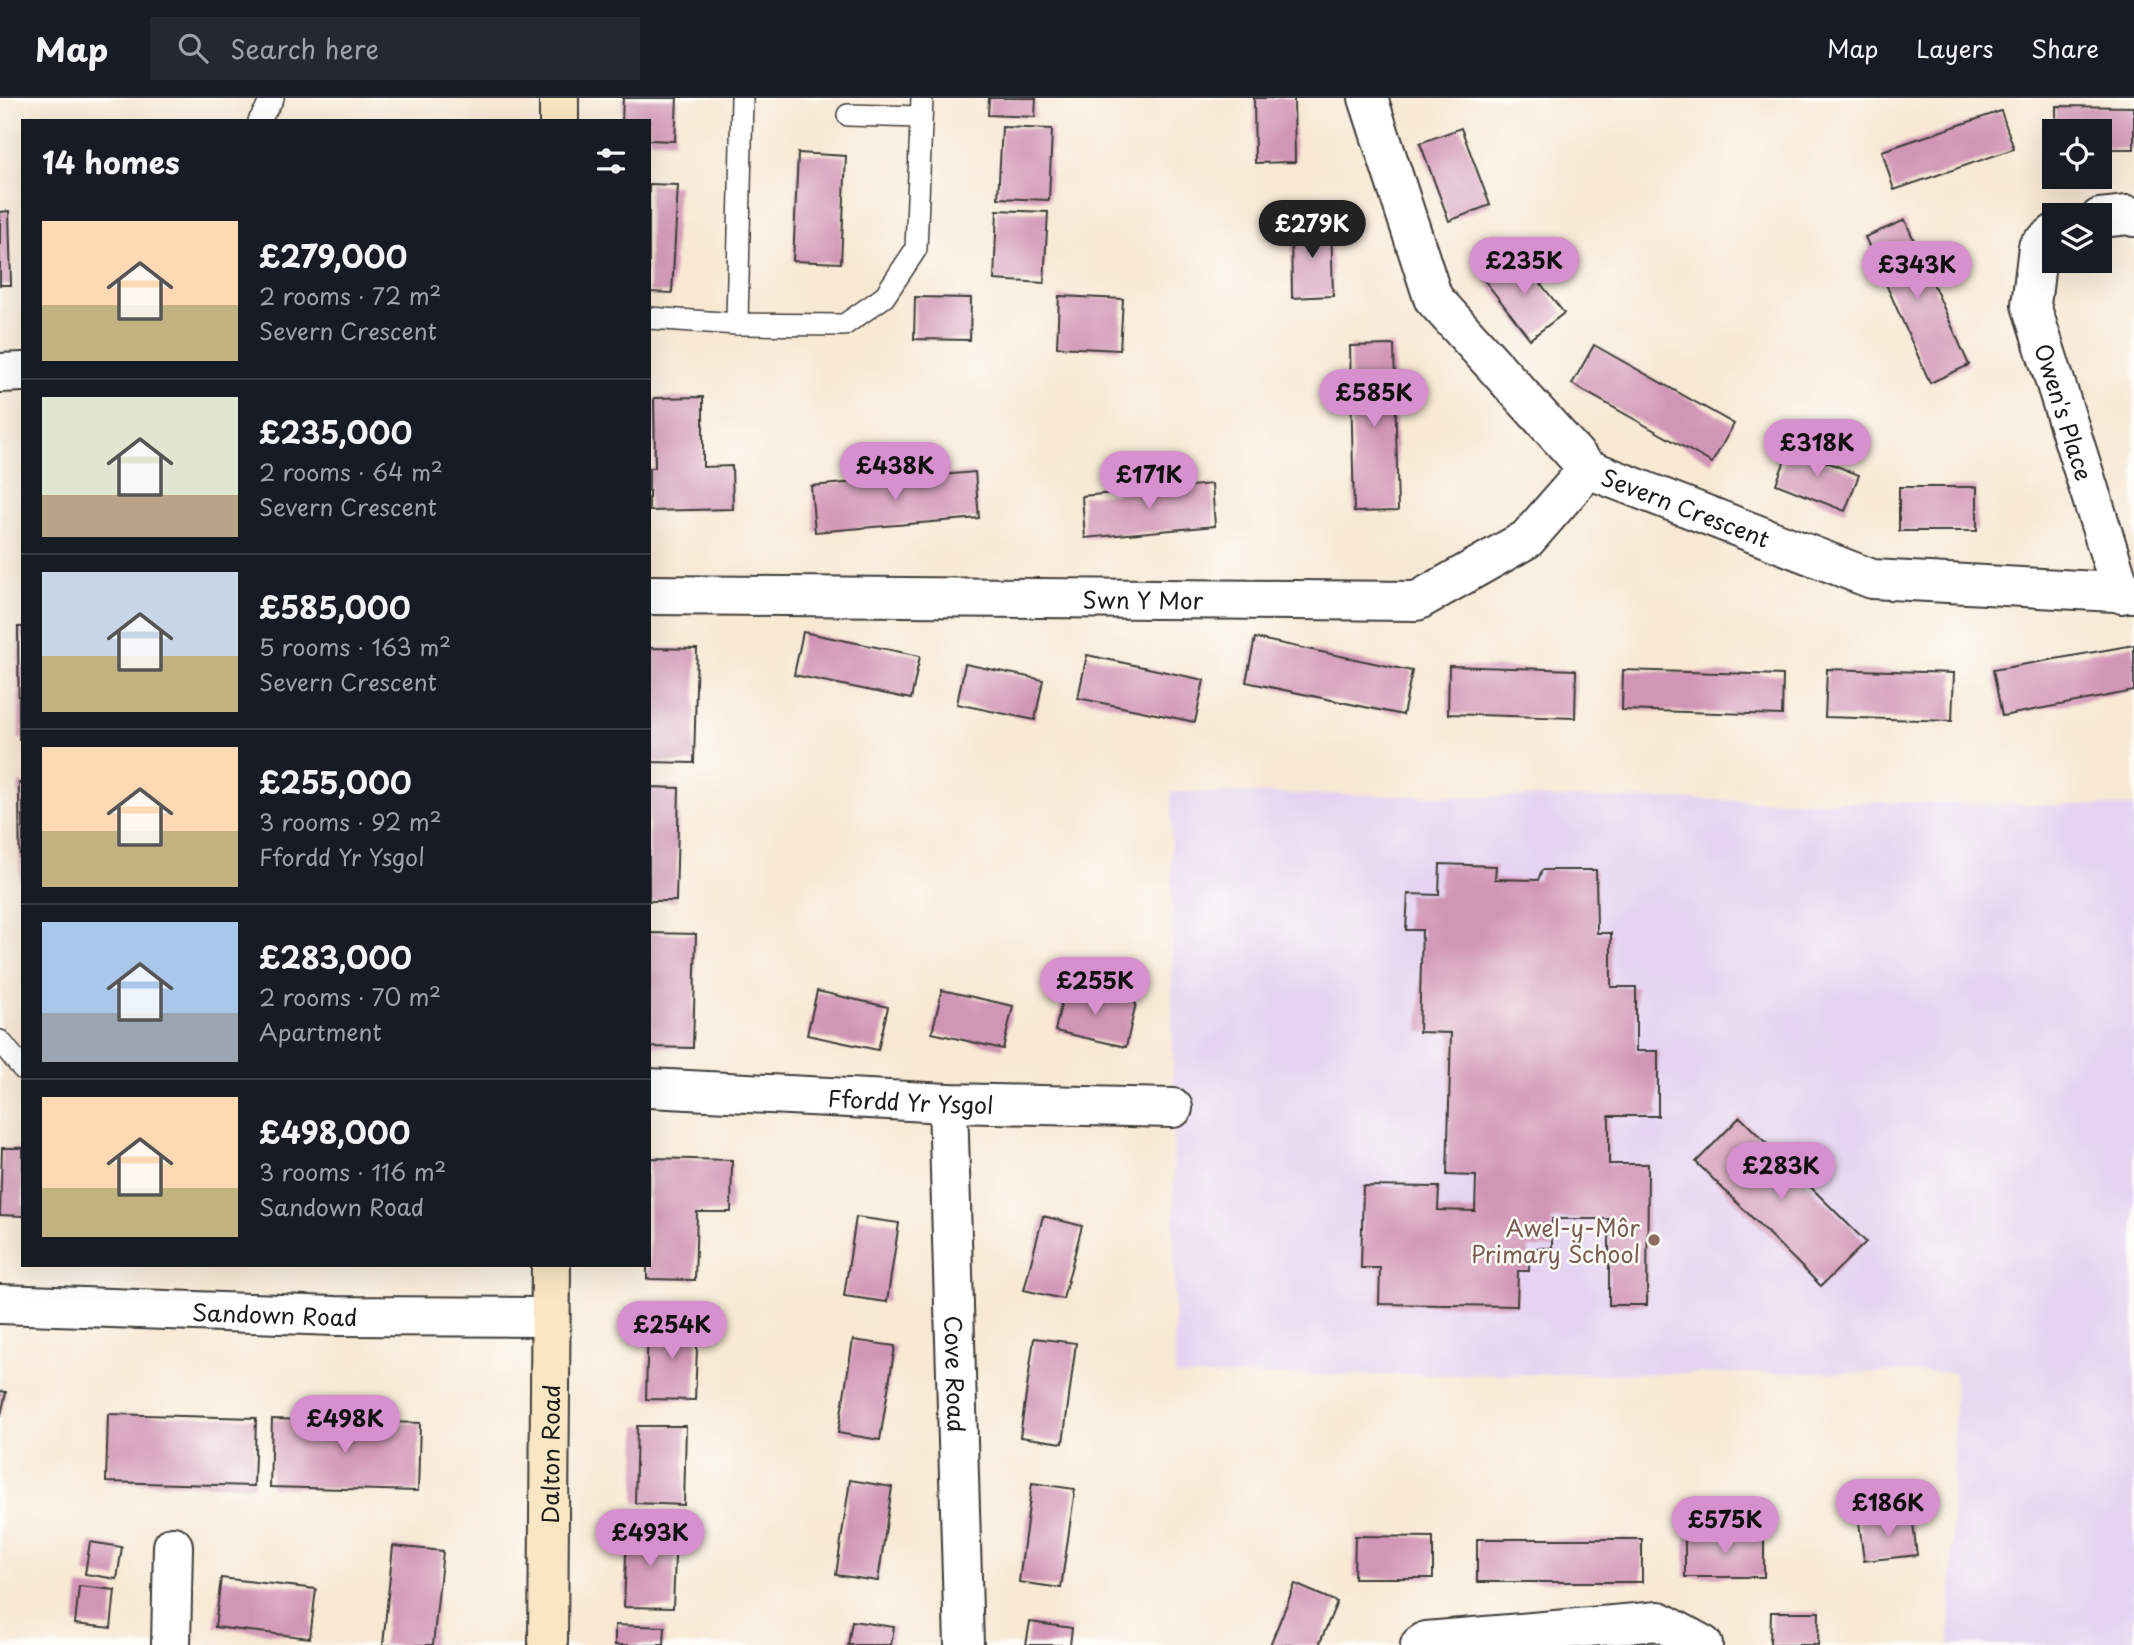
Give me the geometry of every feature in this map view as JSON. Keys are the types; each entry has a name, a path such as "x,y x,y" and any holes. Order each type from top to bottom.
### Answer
{"street":[{"path":"559,98 559,119"},
{"name":"Severn Crescent","path":"1368,98 1433,298 1587,469 1871,579 2128,593"},
{"path":"2112,217 2134,216"},
{"name":"Owen's Place","path":"2042,244 2038,247 2031,305 2128,593"},
{"path":"0,373 21,372"},
{"name":"Swn Y Mor","path":"651,594 1417,601 1527,539 1587,469"},
{"name":"Ffordd Yr Ysgol","path":"651,1088 948,1103 1173,1108"},
{"name":"Cove Road","path":"948,1103 964,1645"},
{"name":"Dalton Road","path":"548,1645 551,1267"},
{"name":"Sandown Road","path":"0,1304 335,1316 550,1317"},
{"path":"171,1645 173,1546"},
{"path":"1420,1645 1426,1641 1660,1621 1703,1645"}],"lane":[{"path":"260,119 273,98"},
{"path":"737,324 742,98"},
{"path":"651,318 737,324 844,325 884,297 916,249 922,108 848,115"},
{"path":"0,1041 21,1067"}],"shaded area":[{"name":"Awel-y-Môr Primary School","path":"1171,792 2134,806 2134,1645 1950,1645 1955,1372 1175,1376"}],"building":[{"path":"623,98 677,98 675,141 651,140 651,119 622,119"},
{"path":"989,98 1036,98 1035,117 988,115"},
{"path":"1254,98 1294,98 1295,162 1255,163"},
{"path":"2056,106 2134,107 2134,149 2112,149 2112,119 2056,119"},
{"path":"2001,111 2014,149 1894,190 1882,151"},
{"path":"1002,127 1052,129 1049,200 998,198"},
{"path":"1461,128 1490,205 1449,221 1420,143"},
{"path":"798,153 846,156 841,263 793,261"},
{"path":"651,184 678,185 672,293 651,292"},
{"path":"997,210 1048,212 1044,283 994,280"},
{"path":"9,211 11,285 0,285 0,212"},
{"path":"1905,220 1969,365 1930,383 1865,237"},
{"path":"1331,221 1333,296 1292,298 1291,223"},
{"path":"1518,255 1564,313 1530,339 1485,281"},
{"path":"1059,296 1123,299 1120,350 1057,347"},
{"path":"915,297 971,298 970,340 914,339"},
{"path":"1394,345 1398,511 1354,512 1350,346"},
{"path":"1594,345 1734,424 1712,463 1572,384"},
{"path":"703,397 703,467 732,466 733,509 651,511 651,468 655,468 654,398"},
{"path":"1790,447 1859,475 1845,511 1776,484"},
{"path":"975,472 979,518 815,532 811,486"},
{"path":"1212,484 1215,526 1085,538 1082,496"},
{"path":"1899,487 1977,487 1977,531 1899,531"},
{"path":"18,627 21,627 21,739"},
{"path":"803,632 920,656 911,699 794,675"},
{"path":"1255,638 1412,671 1403,715 1246,682"},
{"path":"2134,645 2134,691 2002,716 1993,670"},
{"path":"651,648 697,649 694,763 651,762"},
{"path":"1087,655 1204,680 1195,722 1078,698"},
{"path":"965,664 1043,680 1035,720 957,704"},
{"path":"1449,666 1576,670 1575,718 1448,714"},
{"path":"1827,669 1954,673 1952,721 1825,717"},
{"path":"1623,670 1783,675 1782,715 1622,710"},
{"path":"19,783 21,783 21,894"},
{"path":"651,787 679,788 676,901 651,901"},
{"path":"1440,864 1496,866 1495,879 1538,880 1542,870 1596,870 1597,933 1611,933 1611,987 1636,987 1636,1051 1658,1051 1658,1116 1609,1116 1609,1164 1648,1164 1647,1305 1609,1305 1609,1219 1552,1219 1552,1248 1529,1248 1529,1271 1518,1271 1517,1306 1379,1304 1380,1268 1361,1268 1363,1186 1439,1187 1438,1210 1475,1211 1476,1176 1447,1175 1451,1033 1419,1032 1422,930 1406,930 1408,894 1439,895"},
{"path":"651,933 696,934 693,1048 651,1047"},
{"path":"1065,987 1136,1003 1126,1047 1055,1031"},
{"path":"942,990 1013,1006 1003,1049 932,1033"},
{"path":"817,991 888,1007 878,1050 807,1035"},
{"path":"1740,1117 1866,1242 1821,1286 1696,1162"},
{"path":"2,1148 21,1148 21,1216 0,1215"},
{"path":"651,1158 732,1160 731,1212 697,1212 695,1280 647,1279 647,1267 651,1267"},
{"path":"1043,1216 1082,1226 1063,1299 1024,1290"},
{"path":"856,1217 899,1223 887,1302 844,1296"},
{"path":"648,1321 698,1323 695,1400 646,1399"},
{"path":"1034,1338 1076,1343 1063,1443 1020,1437"},
{"path":"853,1340 895,1346 880,1440 838,1433"},
{"path":"0,1391 6,1392 1,1415 0,1415"},
{"path":"108,1414 256,1418 254,1486 106,1482"},
{"path":"272,1419 420,1423 418,1491 270,1487"},
{"path":"637,1426 686,1426 684,1505 635,1503"},
{"path":"850,1480 892,1487 878,1581 836,1575"},
{"path":"1032,1483 1075,1489 1061,1588 1019,1582"},
{"path":"1912,1516 1917,1555 1864,1561 1859,1522"},
{"path":"627,1530 676,1531 673,1608 624,1607"},
{"path":"1685,1535 1764,1535 1764,1577 1685,1577"},
{"path":"1355,1536 1433,1537 1433,1578 1354,1578"},
{"path":"1477,1539 1642,1539 1642,1582 1477,1582"},
{"path":"90,1542 122,1547 117,1579 85,1574"},
{"path":"393,1546 443,1551 433,1645 383,1645"},
{"path":"221,1578 316,1589 310,1638 215,1627"},
{"path":"1295,1584 1337,1602 1319,1645 1270,1645"},
{"path":"79,1586 115,1590 111,1628 75,1624"},
{"path":"1771,1612 1819,1612 1818,1645 1770,1645"},
{"path":"852,1621 894,1627 891,1645 848,1645"},
{"path":"1030,1622 1072,1628 1070,1645 1026,1645"},
{"path":"615,1625 665,1627 664,1645 615,1645"}],"place":[{"name":"Awel-y-Môr Primary School","path":"1654,1240"}]}
